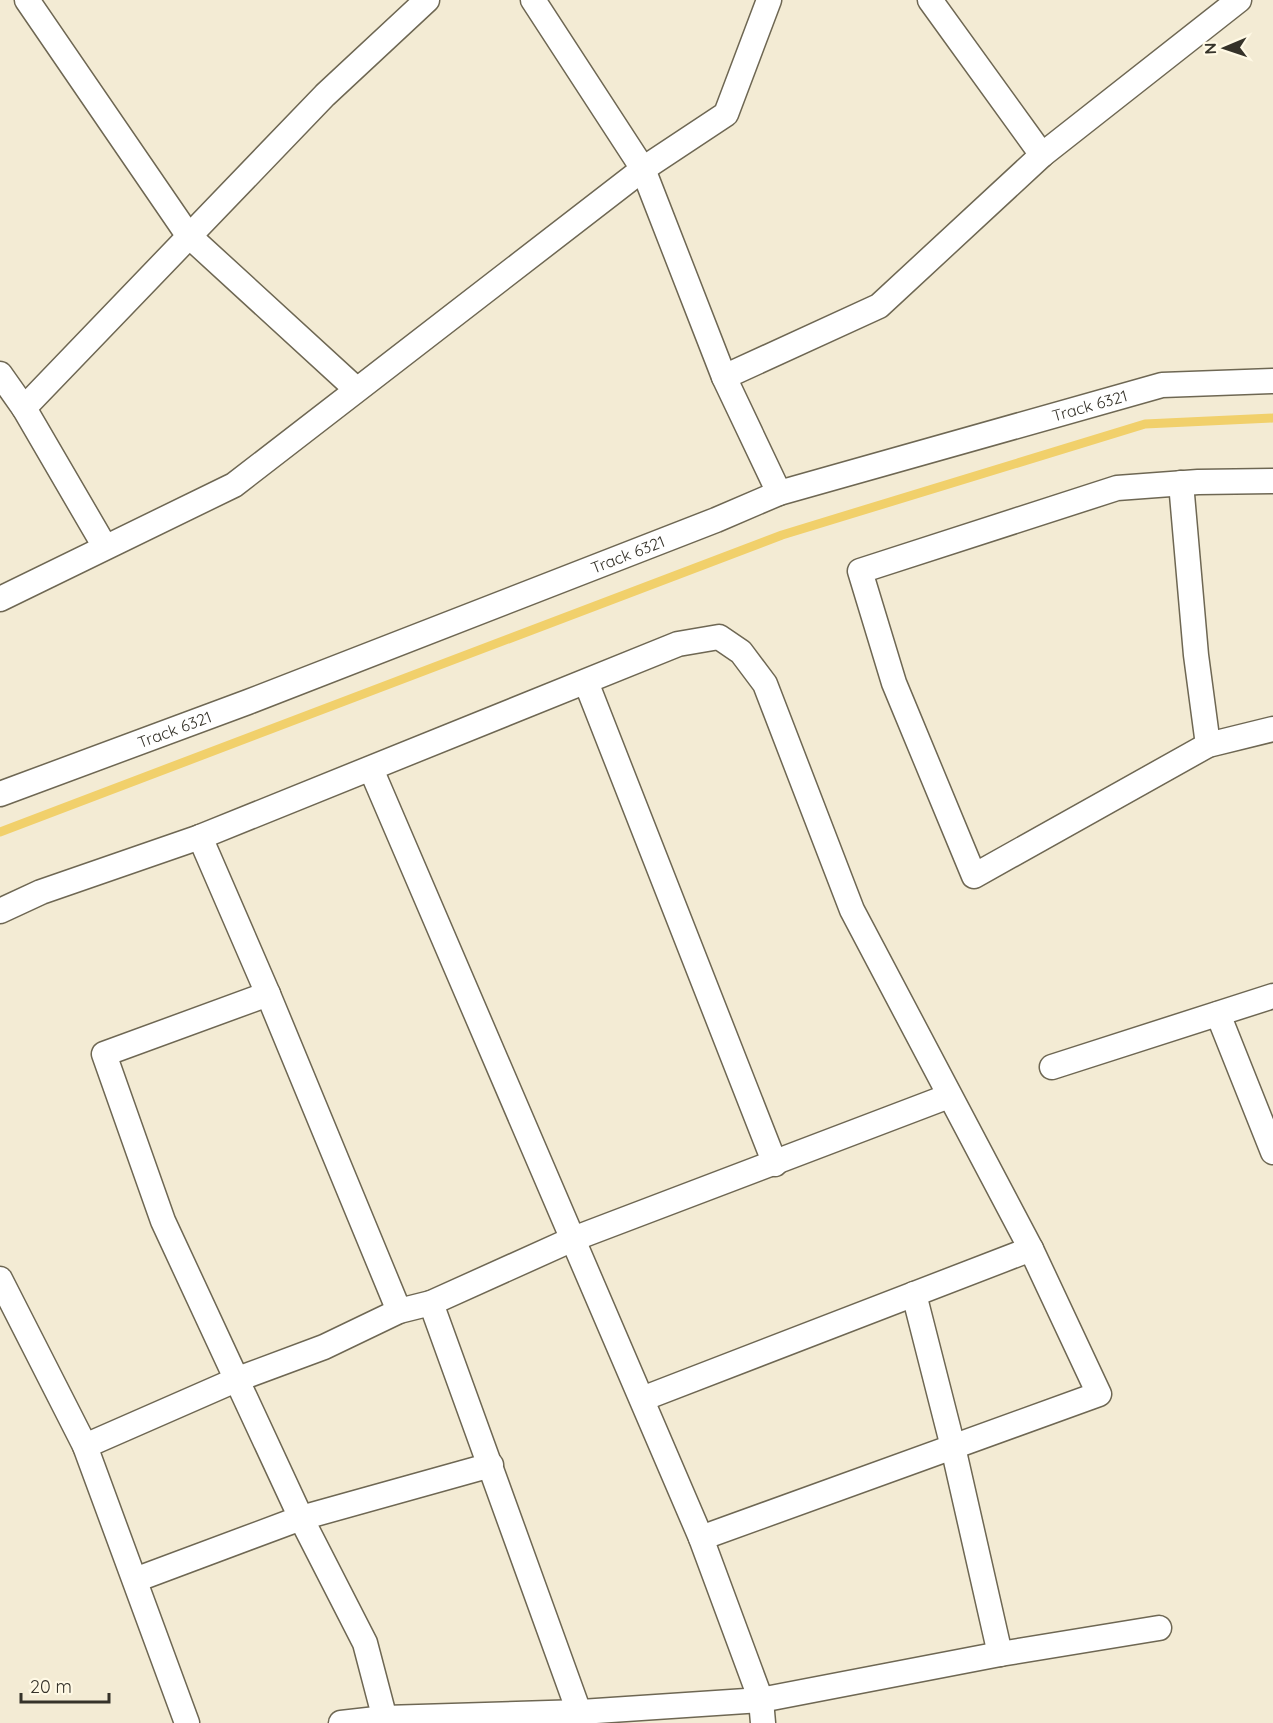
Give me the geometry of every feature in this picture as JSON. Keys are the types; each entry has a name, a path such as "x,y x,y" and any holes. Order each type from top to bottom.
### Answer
{"street":[{"path":"24,408 325,95 427,0"},
{"path":"533,0 643,169 724,377 779,492"},
{"path":"0,599 234,485 643,169 726,114 769,0"},
{"path":"930,0 1042,155"},
{"path":"724,377 879,306 1042,155 1239,0"},
{"path":"34,3 189,236 356,389"},
{"path":"0,374 24,408 105,547"},
{"name":"Track 6321","path":"0,794 270,694 716,520 779,492 1162,385 1273,381"},
{"path":"1273,481 1181,483 1118,488 860,571 894,683 974,876 1208,745 1273,729"},
{"path":"1181,483 1196,655 1208,745"},
{"path":"0,911 41,892 200,837 678,644 719,637 741,652 765,684 852,910 1031,1249 1099,1395 701,1538"},
{"path":"586,682 775,1164"},
{"path":"371,769 701,1538 762,1711"},
{"path":"200,837 268,994 399,1311"},
{"path":"268,994 104,1054 163,1221 301,1518 364,1643 385,1721"},
{"path":"1052,1066 1273,996"},
{"path":"1218,1014 1273,1152"},
{"path":"85,1446 238,1379 324,1347 399,1311 430,1303 573,1239 949,1096"},
{"path":"642,1399 1031,1249"},
{"path":"0,1279 85,1446 187,1723"},
{"path":"914,1294 953,1447 1000,1654"},
{"path":"430,1303 582,1718"},
{"path":"135,1580 301,1518 491,1465"},
{"path":"341,1723 582,1718 762,1711 1000,1654 1159,1628"}],"waterway":[{"path":"0,832 782,535 1145,424 1273,418"}]}
